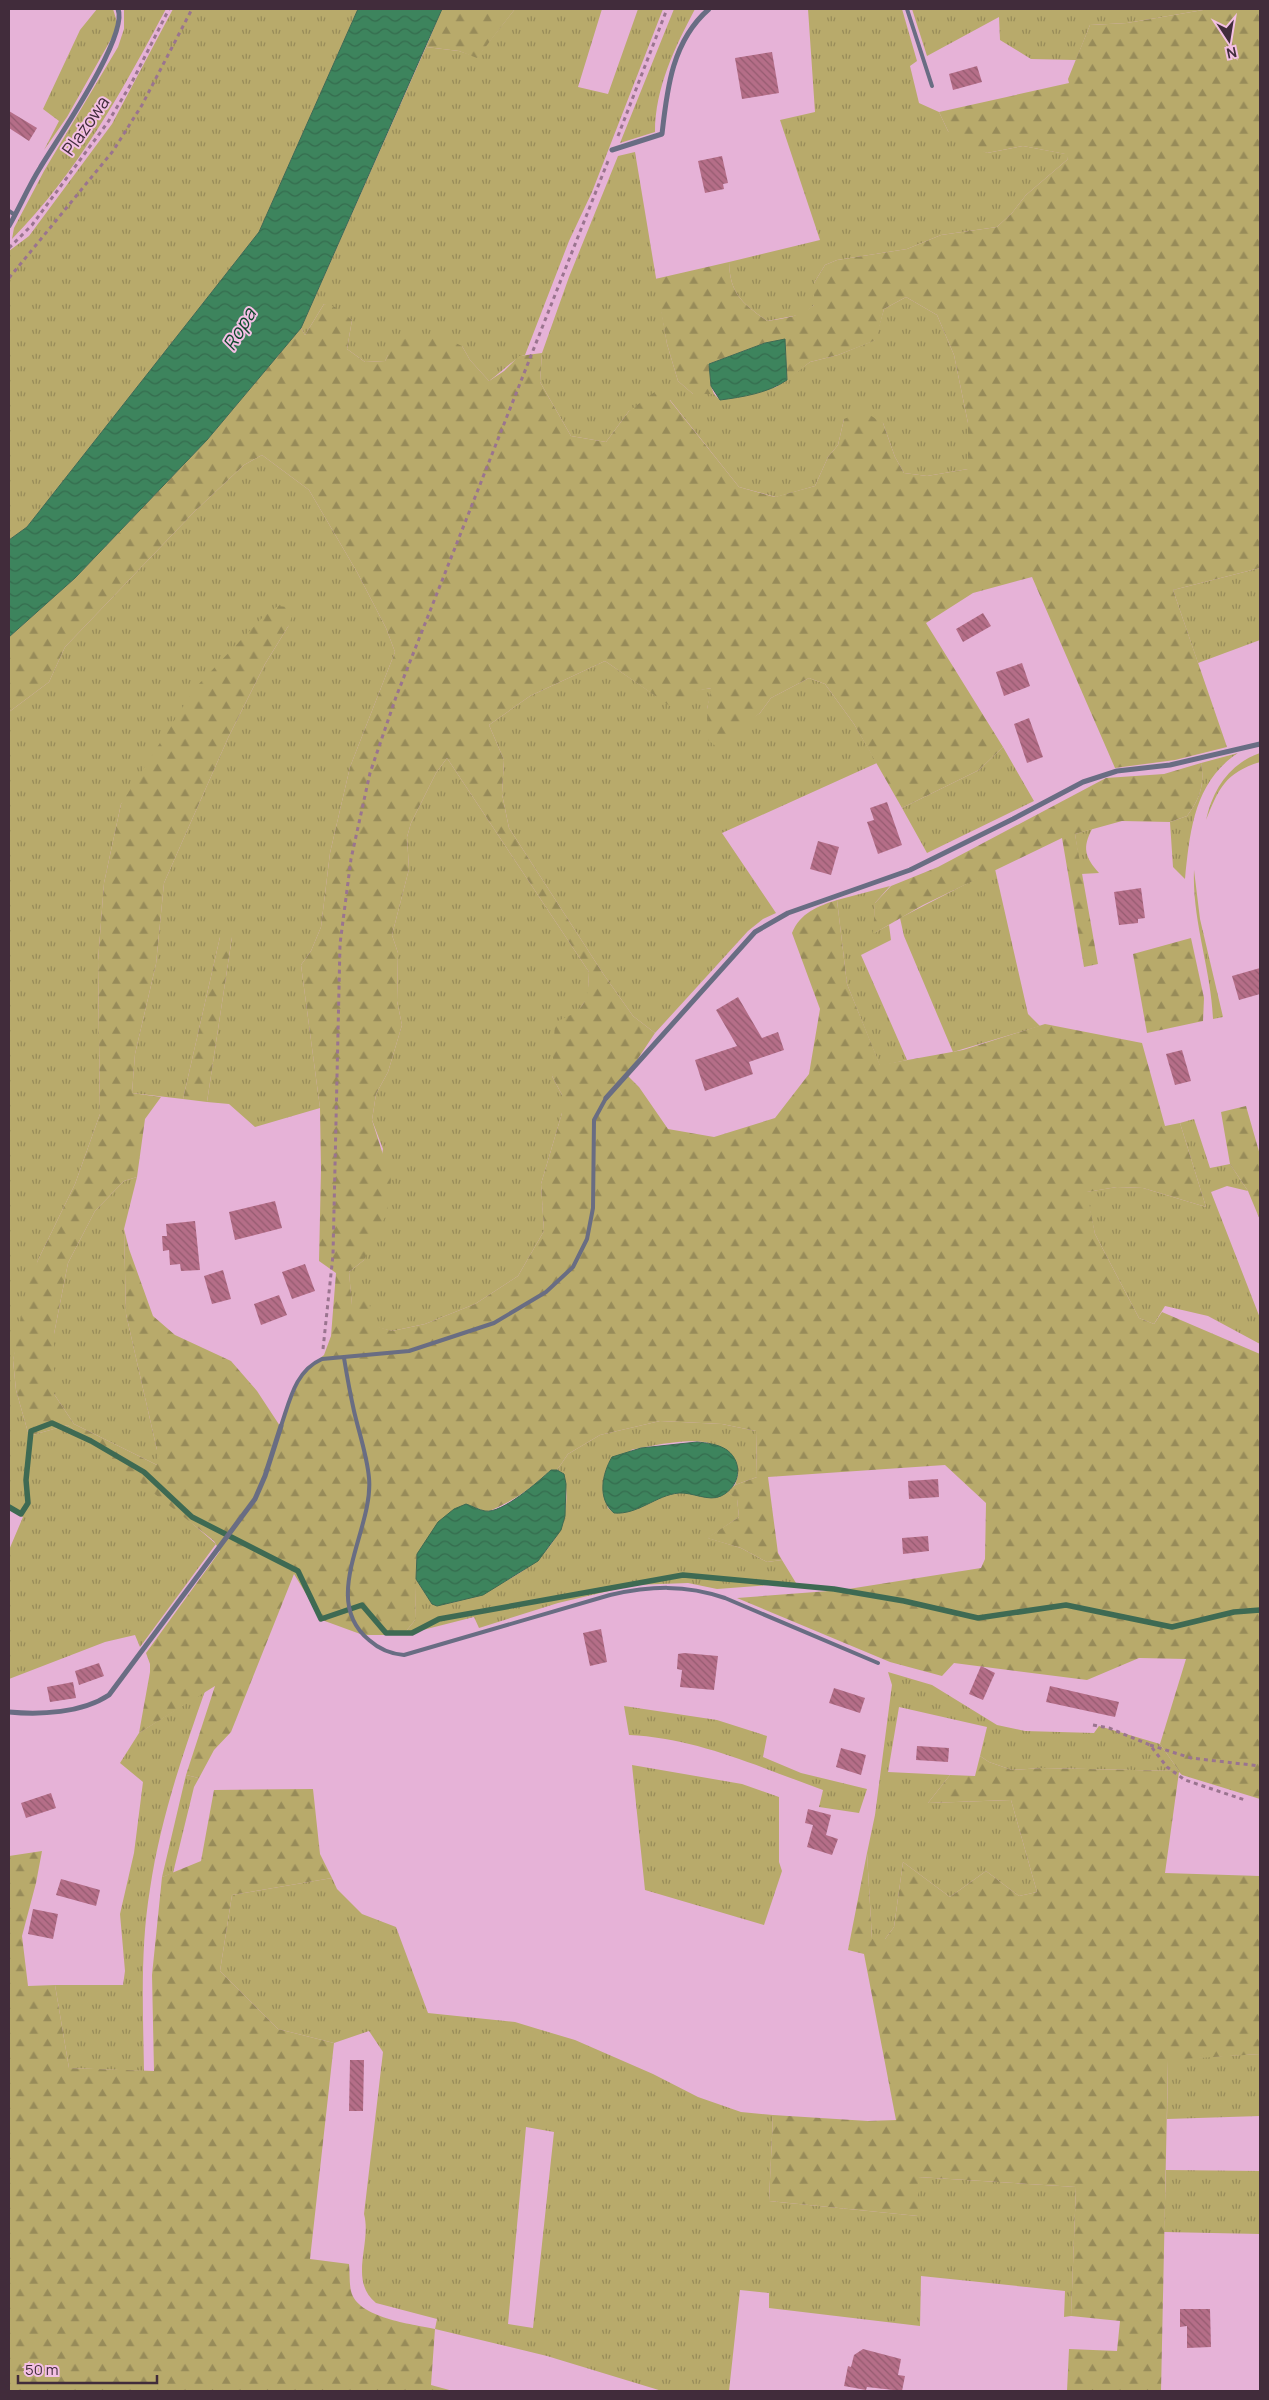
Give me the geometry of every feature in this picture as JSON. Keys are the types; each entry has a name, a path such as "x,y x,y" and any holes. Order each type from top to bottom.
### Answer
{"street":[{"name":"Plażowa","path":"9,226 38,170 107,56 118,29 120,18 118,9"},
{"path":"612,150 662,134 668,80 683,42 698,18 709,9"},
{"path":"606,1098 756,932 788,913 910,870 1083,782 1117,771 1170,764 1260,744"},
{"path":"9,1712 74,1709 100,1701 109,1695 260,1489 281,1426"}],"lane":[{"path":"907,9 932,86"},
{"path":"9,211 15,215"},
{"path":"281,1426 299,1377 303,1372 322,1360 409,1351 494,1323 546,1292 573,1266 587,1239 593,1208 594,1120 606,1098"},
{"path":"344,1358 365,1455 370,1493 350,1574 348,1598 356,1627 373,1643 393,1654 404,1655 610,1595 637,1589 677,1587 702,1590 725,1598 878,1663"}],"path":[{"name":"Plażowa","path":"9,248 32,225 108,122 131,84 169,9"},
{"path":"9,278 113,151 142,105 192,9"},
{"path":"322,1360 333,1255 340,944 351,859 370,773 400,688 668,9"},
{"path":"1093,1725 1109,1728 1150,1745 1191,1758 1260,1766"},
{"path":"1150,1745 1175,1775 1245,1800"}],"green space":[{"path":"97,9 113,9 117,22 114,34 67,117 44,150 59,121 43,109 80,30"},
{"path":"124,9 166,9 133,70 97,130 58,186 12,239 14,228 44,171 118,47 124,29"},
{"path":"173,9 358,9 259,232 27,527 9,540 9,251 29,236 112,124"},
{"path":"442,9 515,9 477,58 459,51 426,47"},
{"path":"515,9 602,9 578,87 608,94 638,9 663,9 592,192 569,241 525,355 512,362 489,381 470,360 462,346 388,355 385,361 365,362 347,349 352,320 324,304 305,335 301,328 426,47 459,51 477,57"},
{"path":"674,9 695,9 680,38 662,84 658,100 655,132 620,143"},
{"path":"808,9 902,9 917,61 910,66 919,103 939,112 948,131 987,153 1023,146 1066,154 1068,159 1026,195 1012,213 997,227 941,235 907,249 837,260 825,265 814,283 814,305 804,314 767,321 739,297 732,283 729,262 820,240 780,120 815,112"},
{"path":"912,9 1209,9 1127,23 1090,25 1076,60 1031,59 1000,40 999,17 927,56"},
{"path":"1209,9 1260,9 1260,568 1173,590 1227,747 1175,760 1115,768 1032,577 973,593 926,623 1003,747 979,770 902,808 854,724 825,684 809,678 771,698 760,713 717,747 708,740 707,709 711,688 691,692 677,711 605,661 530,696 489,725 504,760 502,794 509,828 604,975 633,1016 655,1033 627,1075 639,1087 668,1129 714,1137 775,1118 809,1074 820,1009 792,933 795,926 810,911 837,900 847,984 880,1065 963,1050 1045,1024 1142,1043 1165,1126 1180,1123 1206,1207 1143,1188 1117,1187 1087,1192 1095,1234 1139,1318 1154,1324 1162,1312 1260,1354 1260,1799 1182,1775 1179,1772 1165,1873 1260,1876 1260,2054 1168,2060 1161,2391 1067,2391 1069,2349 1117,2351 1120,2321 1071,2316 1076,2187 918,2177 918,2216 769,2201 773,2115 868,2121 896,2120 864,1954 848,1950 867,1853 872,1939 885,1939 894,1927 903,1862 950,1897 986,1871 1019,1896 1037,1892 1011,1800 928,1803 950,1775 975,1776 980,1756 989,1762 1012,1770 1042,1768 1179,1771 1160,1744 1186,1659 1139,1658 1087,1680 954,1663 942,1676 890,1662 737,1598 842,1590 981,1568 985,1559 986,1503 945,1465 768,1477 778,1553 782,1560 767,1562 741,1548 707,1538 739,1517 737,1499 727,1492 735,1485 757,1477 756,1431 722,1424 660,1421 600,1435 568,1454 557,1470 551,1470 521,1494 486,1512 477,1508 417,1554 415,1620 403,1635 363,1635 322,1620 294,1574 231,1732 214,1750 199,1778 186,1775 215,1686 139,1733 150,1672 150,1664 146,1653 220,1551 214,1541 68,1425 29,1436 16,1390 13,1360 25,1295 38,1260 75,1184 100,1114 98,961 104,883 121,804 195,688 263,617 278,606 287,607 293,613 289,625 265,664 228,738 164,883 156,964 135,1054 132,1093 161,1097 145,1119 137,1177 124,1181 95,1211 68,1263 54,1334 54,1394 74,1424 157,1465 157,1450 126,1314 124,1229 129,1249 153,1316 175,1335 231,1361 257,1391 280,1426 303,1372 324,1355 331,1336 336,1273 319,1261 320,1108 301,965 311,951 321,927 330,853 350,767 395,652 386,628 357,572 309,490 262,455 244,465 194,512 65,647 49,682 9,712 9,637 75,578 207,440 301,328 305,335 324,304 335,307 352,320 347,349 365,362 385,361 398,334 438,335 462,346 470,360 489,381 504,371 519,356 542,353 540,382 571,436 606,442 629,411 660,388 739,487 775,497 815,486 828,457 838,445 844,419 863,411 883,423 895,457 904,473 927,476 968,469 968,423 954,355 937,315 906,297 884,309 876,340 838,355 810,362 787,380 785,340 765,343 709,364 711,386 714,394 693,394 678,381 667,344 655,279 729,262 732,283 739,297 767,321 798,315 814,305 814,283 825,265 837,260 907,249 941,235 997,227 1012,213 1026,195 1068,159 1065,154 1023,146 987,153 959,142 948,131 939,112 1069,83 1068,79 1090,25 1127,23","holes":["447,758 589,972 586,999 583,1005 573,1014 555,1022 552,1076 562,1095 562,1113 541,1184 544,1231 518,1276 475,1304 425,1324 392,1331 372,1325 369,1299 352,1305 349,1272 364,1260 387,1213 391,1180 372,1120 376,1094 388,1072 402,1025 397,1001 398,953 392,935 409,869 407,837 411,823 436,773"]},
{"path":"635,152 667,344 678,381 693,394 714,394 720,400 776,387 810,362 838,355 875,340 884,309 906,297 937,315 954,355 968,423 968,469 927,476 904,473 895,457 883,423 844,419 838,445 828,457 815,486 776,497 739,487 670,400 629,411 606,442 571,436 540,382 542,353 569,277 618,156"},
{"path":"262,455 309,490 357,572 386,628 395,652 350,767 330,853 321,927 311,951 301,965 320,1108 255,1127 229,1104 207,1102 232,937 220,937 183,1099 132,1093 135,1054 156,964 164,883 228,738 265,664 289,625 121,804 104,883 98,961 100,1114 75,1184 38,1260 13,1360 16,1390 29,1436 68,1425 157,1493 216,1544 140,1647 135,1635 105,1642 9,1679 9,1550 23,1517 9,1510 9,712 49,682 65,647 194,512 244,465"},
{"path":"1260,568 1260,640 1198,663 1173,590"},
{"path":"605,661 656,696 712,688 707,709 740,726 760,713 771,698 809,678 825,684 854,724 877,763 722,833 776,913 763,919 748,931 655,1033 633,1016 604,975 509,828 502,794 504,760 489,725 530,696"},
{"path":"1003,747 1034,801 927,853 902,808 979,770"},
{"path":"1238,753 1223,765 1203,793 1192,826 1185,879 1173,867 1170,822 1187,816 1195,804 1202,785 1201,763"},
{"path":"1260,753 1260,762 1239,771 1225,783 1215,799 1206,820 1213,798 1224,779 1239,764"},
{"path":"447,758 589,972 588,997 576,1014 552,1076 562,1095 562,1113 541,1184 544,1231 518,1276 475,1304 425,1324 392,1331 372,1326 352,1306 349,1272 364,1260 383,1149 372,1120 376,1094 388,1072 402,1025 397,1001 398,953 392,935 409,869 407,837 411,823 436,773"},
{"path":"1201,763 1202,785 1195,804 1187,816 1170,822 1122,821 1075,834 1098,964 1084,967 1062,838 923,905 873,934 875,903 891,886 938,867 1106,778 1164,774"},
{"path":"1092,829 1087,842 1086,852 1099,873 1081,874 1075,834"},
{"path":"995,869 1028,1014 1040,1026 953,1052 904,936 900,918"},
{"path":"1194,870 1200,919 1223,1017 1213,1019 1212,1000 1196,908"},
{"path":"890,886 875,903 874,933 889,925 891,940 861,955 907,1060 880,1066 847,984 837,900"},
{"path":"220,937 232,937 207,1102 183,1099"},
{"path":"1191,938 1204,998 1203,1021 1147,1033 1133,954"},
{"path":"1246,1106 1260,1155 1260,1220 1248,1191 1230,1164 1221,1112"},
{"path":"1194,1119 1210,1168 1230,1164 1248,1191 1227,1186 1211,1192 1260,1318 1260,1344 1208,1316 1165,1306 1154,1324 1139,1318 1095,1234 1086,1192 1117,1187 1143,1188 1206,1207 1180,1123"},
{"path":"137,1177 124,1229 126,1314 157,1450 157,1465 74,1424 54,1394 54,1334 68,1263 95,1211 124,1181"},
{"path":"660,1421 722,1424 756,1431 757,1477 735,1485 738,1475 737,1465 720,1449 706,1442 661,1444 639,1448 631,1450 605,1499 608,1508 614,1513 623,1512 640,1507 661,1497 678,1493 715,1497 727,1492 737,1498 739,1517 708,1538 741,1548 767,1562 782,1560 796,1583 717,1589 688,1583 634,1585 558,1603 479,1628 474,1617 403,1635 415,1620 416,1579 432,1604 439,1604 471,1597 520,1573 536,1561 558,1533 564,1515 566,1496 564,1474 557,1470 568,1454 600,1435"},
{"path":"888,1672 932,1685 997,1725 1025,1731 1094,1733 1099,1726 1160,1744 1179,1771 1042,1768 1012,1770 989,1762 980,1756 987,1727 899,1707 888,1772 950,1775 928,1803 1011,1800 1037,1892 1019,1896 986,1871 950,1897 903,1862 894,1927 885,1939 872,1939 867,1853 875,1815 892,1685"},
{"path":"205,1691 180,1764 154,1864 143,1957 144,2071 69,2068 55,1985 123,1985 125,1971 120,1914 134,1853 143,1782 120,1763 139,1733"},
{"path":"624,1706 717,1720 767,1736 763,1757 801,1773 867,1789 859,1813 819,1807 823,1790 728,1755 679,1742 629,1735"},
{"path":"632,1765 742,1784 779,1797 779,1862 782,1871 764,1925 645,1890"},
{"path":"186,1775 199,1778 194,1787 173,1873 162,1877"},
{"path":"313,1789 320,1854 332,1878 232,1895 220,1971 278,2029 334,2043 310,2259 349,2264 351,2291 355,2300 363,2308 374,2314 400,2322 435,2329 431,2385 453,2391 9,2391 9,1856 42,1851 22,1936 28,1986 55,1985 69,2068 154,2071 152,1975 162,1877 201,1861 214,1790"},
{"path":"332,1878 337,1889 362,1914 396,1927 428,2013 515,2022 575,2040 653,2074 698,2097 741,2112 773,2115 769,2201 918,2216 918,2177 1076,2187 1071,2316 1064,2317 1065,2291 921,2276 920,2326 769,2308 769,2293 740,2290 729,2391 662,2391 547,2356 435,2329 437,2319 376,2303 368,2294 363,2284 362,2261 366,2225 364,2214 383,2052 369,2031 334,2043 278,2029 220,1971 232,1895","holes":["526,2127 554,2132 533,2328 508,2324"]},
{"path":"1260,2054 1260,2116 1167,2119 1168,2059"},
{"path":"1166,2170 1260,2171 1260,2234 1164,2232"}],"water":[{"name":"Ropa","path":"358,9 442,9 301,328 207,440 75,578 9,637 9,540 27,527 259,232"},
{"path":"785,339 787,380 764,391 720,400 711,386 709,364 765,343"},
{"path":"697,1442 720,1446 727,1450 736,1461 738,1474 736,1481 727,1492 716,1498 679,1493 663,1497 623,1513 614,1513 609,1507 603,1494 603,1486 606,1471 612,1457 641,1448"},
{"path":"551,1470 557,1470 564,1474 566,1484 565,1516 561,1530 538,1561 483,1595 437,1606 432,1604 416,1579 417,1554 438,1522 454,1509 466,1504 485,1511 492,1511 501,1507 520,1496"}],"building":[{"path":"772,52 779,93 742,99 735,58"},
{"path":"977,66 982,82 953,90 949,74"},
{"path":"9,111 37,128 29,141 9,128"},
{"path":"722,156 728,183 723,184 724,189 705,193 698,161"},
{"path":"983,613 991,626 963,642 956,629"},
{"path":"1022,663 1030,686 1004,696 996,672"},
{"path":"1029,718 1043,757 1027,763 1014,724"},
{"path":"887,802 902,845 878,854 867,822 874,820 870,808"},
{"path":"818,841 839,847 831,875 810,869"},
{"path":"1141,888 1145,918 1138,919 1138,923 1119,925 1114,892"},
{"path":"1260,968 1260,994 1239,1000 1232,976"},
{"path":"738,997 762,1038 778,1032 784,1050 749,1062 753,1074 705,1091 695,1060 737,1046 716,1010"},
{"path":"1182,1050 1191,1081 1175,1085 1166,1054"},
{"path":"275,1201 282,1228 235,1240 229,1212"},
{"path":"195,1221 200,1270 181,1271 180,1264 170,1265 169,1250 163,1251 162,1236 167,1236 166,1224"},
{"path":"305,1264 315,1291 292,1299 282,1272"},
{"path":"223,1270 231,1299 212,1304 204,1276"},
{"path":"279,1295 287,1315 261,1325 254,1304"},
{"path":"938,1479 939,1497 909,1499 908,1481"},
{"path":"928,1536 929,1551 903,1554 902,1538"},
{"path":"601,1629 607,1662 590,1666 583,1633"},
{"path":"678,1654 718,1656 714,1690 680,1687 682,1670 677,1669"},
{"path":"99,1663 104,1676 79,1685 75,1671"},
{"path":"981,1666 995,1673 983,1700 969,1694"},
{"path":"73,1682 76,1698 50,1702 47,1687"},
{"path":"1050,1686 1119,1702 1115,1717 1046,1702"},
{"path":"834,1688 865,1698 860,1713 829,1703"},
{"path":"917,1746 949,1748 948,1762 916,1760"},
{"path":"841,1748 866,1755 861,1775 836,1767"},
{"path":"51,1793 56,1808 26,1818 21,1803"},
{"path":"808,1809 831,1815 826,1835 838,1839 832,1855 807,1847 813,1825 805,1823"},
{"path":"61,1879 100,1890 96,1906 56,1895"},
{"path":"33,1909 58,1914 53,1939 28,1934"},
{"path":"350,2060 364,2060 363,2111 349,2111"},
{"path":"1180,2309 1210,2309 1211,2347 1187,2348 1187,2326 1180,2327"},
{"path":"863,2349 901,2359 898,2375 905,2376 902,2391 867,2387 866,2390 844,2386 848,2366 851,2367 854,2355"}],"waterway":[{"path":"9,1507 21,1514 28,1503 26,1480 31,1431 52,1423 91,1441 144,1472 192,1517 298,1571 321,1619 362,1605 386,1633 412,1633 439,1619 683,1575 834,1589 904,1601 978,1618 1066,1605 1172,1627 1234,1612 1260,1610"}]}
